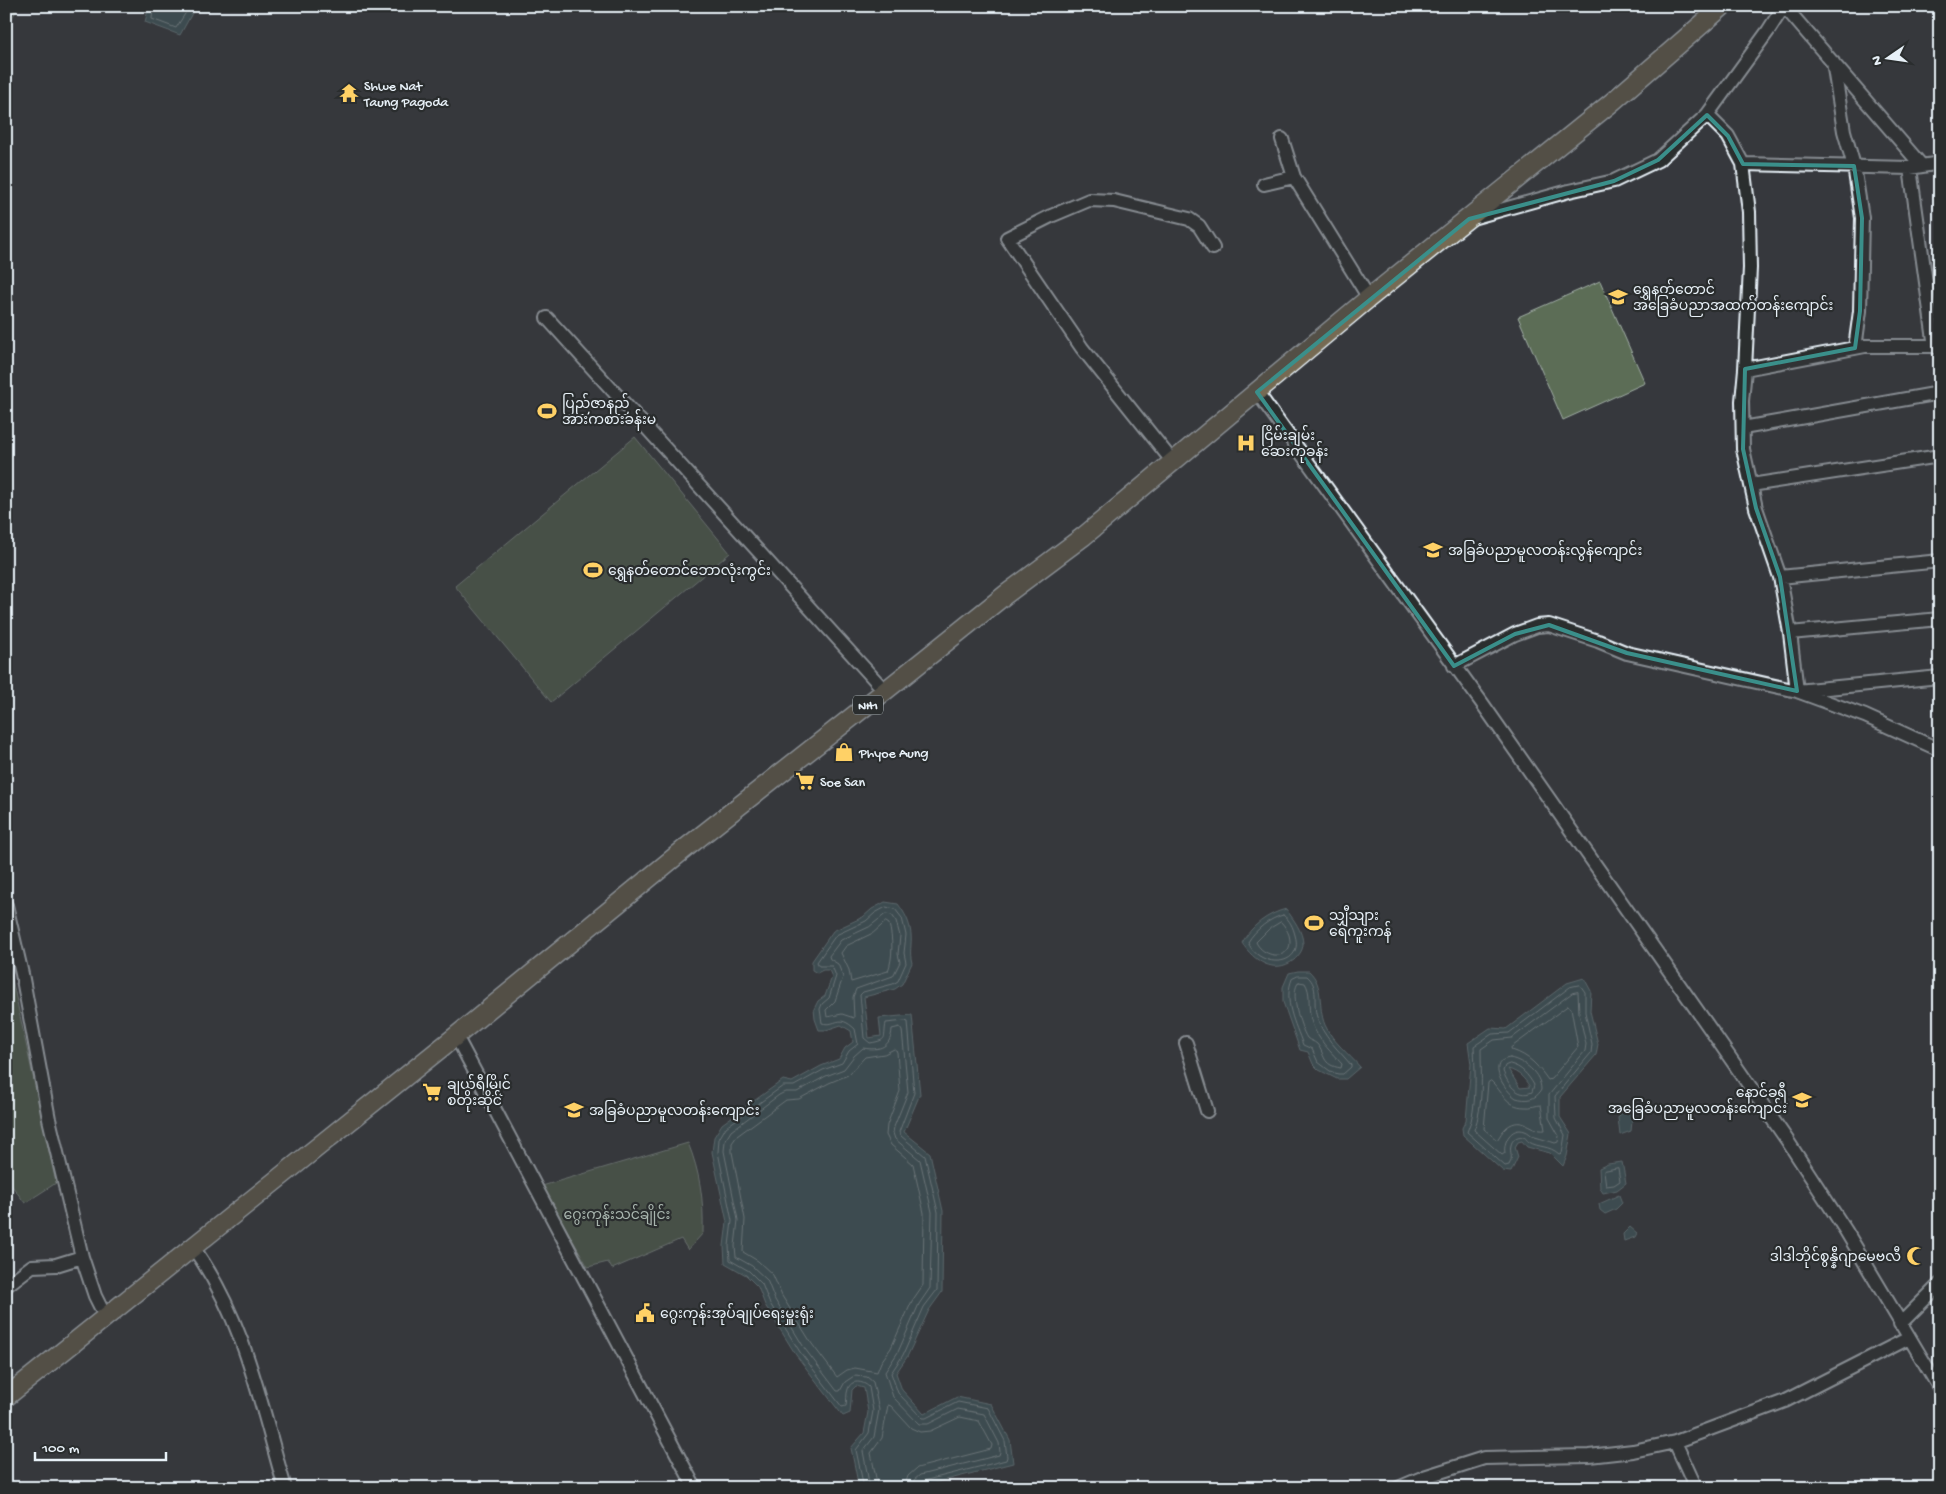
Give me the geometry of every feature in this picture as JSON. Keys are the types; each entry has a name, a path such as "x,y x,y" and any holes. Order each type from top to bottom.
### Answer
{"highway":[{"name":"NH1","path":"6,1397 456,1036 687,847 1005,595 1088,533 1369,298 1610,103 1723,6"}],"street":[{"path":"1469,219 1569,191 1614,181 1658,160 1707,115 1784,6 1833,62 1916,167 1937,346 1865,346 1745,369"},
{"path":"1833,62 1844,131 1854,166 1862,218 1860,311 1855,348"},
{"path":"1707,115 1728,136 1743,164 1748,212 1750,268 1742,401 1743,449 1756,508 1780,577 1797,691"},
{"path":"1282,140 1294,177 1369,298"},
{"path":"1743,164 1916,167 1940,163"},
{"path":"1264,184 1294,177"},
{"path":"1173,462 1082,348 1007,238 1089,200 1114,201 1189,219 1199,226 1213,248"},
{"path":"547,318 885,691"},
{"path":"1257,392 1654,947 1787,1140 1846,1231 1940,1389"},
{"path":"1743,428 1940,393"},
{"path":"1751,485 1940,456"},
{"path":"1780,577 1940,561"},
{"path":"1790,634 1940,619"},
{"path":"1454,666 1515,634 1537,626 1549,625 1627,653 1797,691 1865,716 1940,750"},
{"path":"1797,691 1940,677"},
{"path":"6,905 22,974 49,1119 82,1258 94,1296 106,1318"},
{"path":"456,1036 537,1185 696,1488"},
{"path":"1186,1043 1207,1112"},
{"path":"192,1246 206,1266 238,1327 285,1488"},
{"path":"6,1286 32,1266 56,1265 82,1258"},
{"path":"1900,1324 1940,1284"},
{"path":"1398,1488 1484,1458 1589,1456 1633,1451 1675,1442 1785,1401 1909,1338"},
{"path":"1675,1442 1696,1488"}],"highlighted area":[{"path":"1707,115 1728,136 1743,164 1854,166 1862,218 1860,311 1855,348 1745,369 1743,449 1756,508 1780,577 1797,691 1627,653 1549,625 1515,634 1454,666 1257,392 1469,219 1614,181 1658,160"}],"green space":[{"path":"6,6 19,6 6,28"},
{"path":"1600,281 1645,383 1563,420 1518,317"},
{"name":"ရွှေနတ်တောင်ဘောလုံးကွင်း","path":"635,437 730,553 551,702 455,586"},
{"path":"6,951 56,1183 25,1203 6,1178"},
{"name":"ဂွေးကုန်းသင်ချိုင်း","path":"688,1143 696,1165 700,1187 703,1233 688,1250 681,1239 612,1269 608,1262 588,1267 542,1186"}],"water":[{"path":"149,6 196,6 180,35 145,22"},
{"path":"885,902 898,904 907,918 911,934 912,963 902,984 895,989 864,997 869,1038 881,1036 879,1018 912,1015 920,1094 904,1132 930,1153 943,1211 942,1292 929,1310 907,1357 896,1373 902,1390 924,1414 957,1397 991,1404 1010,1440 1013,1463 914,1488 859,1488 851,1448 864,1433 868,1412 864,1388 856,1386 852,1390 850,1413 843,1416 796,1355 765,1305 758,1287 746,1275 725,1263 724,1246 727,1222 712,1152 714,1137 722,1124 783,1080 792,1082 821,1066 839,1059 845,1048 853,1042 851,1031 841,1025 826,1030 819,1030 814,1009 818,1001 825,996 832,977 829,970 817,973 812,970 812,961 833,931 863,917 872,909"},
{"path":"1286,909 1303,939 1302,949 1294,960 1287,964 1272,966 1265,964 1252,955 1242,943 1260,921"},
{"path":"1309,971 1314,977 1319,990 1321,1011 1328,1031 1360,1067 1346,1079 1337,1079 1319,1070 1313,1064 1308,1052 1300,1050 1283,1002 1283,987 1289,973"},
{"path":"1584,978 1591,991 1590,1011 1598,1044 1596,1055 1560,1097 1560,1117 1571,1134 1567,1156 1563,1166 1550,1153 1527,1147 1522,1141 1518,1142 1515,1147 1518,1157 1511,1172 1503,1171 1463,1135 1462,1128 1466,1120 1471,1064 1468,1043 1490,1028 1506,1029 1567,983","holes":["1508,1069 1521,1076 1530,1087 1520,1088"]},
{"path":"1623,1110 1629,1111 1632,1121 1631,1131 1620,1135 1618,1118"},
{"path":"1622,1162 1626,1183 1617,1190 1603,1193 1600,1188 1599,1168 1608,1164"},
{"path":"1619,1195 1622,1203 1616,1209 1605,1214 1600,1210 1599,1204"},
{"path":"1630,1227 1637,1233 1635,1237 1624,1241 1623,1234"}],"place":[{"name":"Shwe Nat Taung Pagoda","path":"349,93"},
{"name":"ရွှေနတ်တောင် အခြေခံပညာအထက်တန်းကျောင်း","path":"1618,297"},
{"name":"ပြည်ဇာနည် အားကစားခန်းမ","path":"547,411"},
{"name":"ငြိမ်းချမ်း ဆေးကုခန်း","path":"1246,443"},
{"name":"အခြခံပညာမူလတန်းလွန်ကျောင်း","path":"1433,550"},
{"name":"ရွှေနတ်တောင်ဘောလုံးကွင်း","path":"593,570"},
{"name":"Phyoe Aung","path":"844,752"},
{"name":"Soe San","path":"805,781"},
{"name":"သျှီသျား ရေကူးကန်","path":"1314,923"},
{"name":"ချယ်ရီမြိုင် စတိုးဆိုင်","path":"432,1092"},
{"name":"နောင်ခရီ အခြေခံပညာမူလတန်းကျောင်း","path":"1802,1100"},
{"name":"အခြခံပညာမူလတန်းကျောင်း","path":"574,1110"},
{"name":"ဒါဒါဘိုင်စွန္နီဂျာမေဗလီ","path":"1916,1256"},
{"name":"ဂွေးကုန်းအုပ်ချုပ်ရေးမှူးရုံး","path":"645,1313"}]}
